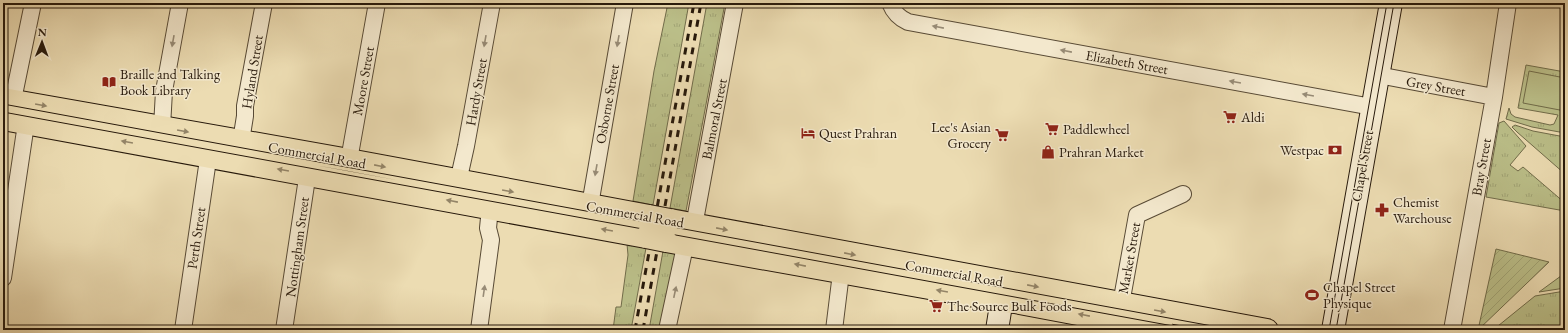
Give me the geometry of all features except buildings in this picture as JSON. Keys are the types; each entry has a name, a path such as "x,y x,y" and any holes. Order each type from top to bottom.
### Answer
{"main road":[{"name":"Commercial Road","path":"8,100 349,160 458,182 590,205 671,231 841,272 1002,296 1015,302 1163,330"},
{"name":"Commercial Road","path":"3,119 26,124 209,151 308,169 490,208 671,231 897,263 1267,330"}],"street":[{"path":"8,100 33,3"},
{"path":"162,127 164,91 180,3"},
{"name":"Hyland Street","path":"241,141 245,106 264,3"},
{"name":"Moore Street","path":"349,160 378,3"},
{"name":"Hardy Street","path":"458,182 492,3"},
{"name":"Osborne Street","path":"590,205 625,3"},
{"name":"Balmoral Street","path":"667,330 671,231 696,215 735,3"},
{"name":"Elizabeth Street","path":"890,3 896,14 901,19 908,22 1372,106"},
{"name":"Chapel Street","path":"1333,330 1391,3"},
{"name":"Bray Street","path":"1452,330 1494,97 1508,3"},
{"name":"Grey Street","path":"1378,76 1494,97"},
{"path":"3,278 26,124"},
{"name":"Perth Street","path":"183,330 209,151"},
{"name":"Nottingham Street","path":"284,330 308,169"},
{"name":"Market Street","path":"1121,304 1136,215 1183,194"},
{"path":"478,330 491,240 488,228 490,208"},
{"path":"834,330 841,272"},
{"path":"997,330 1002,296"}],"green space":[{"path":"668,3 689,3 653,205 633,201 654,71"},
{"path":"707,3 725,3 686,211 670,208"},
{"path":"1526,65 1565,72 1565,133 1532,127 1506,119 1509,108 1511,114 1515,117 1550,125 1554,124 1558,115 1518,108"},
{"path":"1529,71 1565,78 1565,111 1523,103"},
{"path":"1504,121 1526,146 1510,165 1518,171 1523,167 1565,203 1565,211 1486,197 1499,123"},
{"path":"1515,125 1533,131 1565,137 1565,174 1512,127"},
{"path":"627,244 646,248 631,330 613,330 616,307 621,307 628,255"},
{"path":"1496,249 1549,262 1478,330"},
{"path":"663,251 678,253 662,330 649,330"},
{"path":"1565,273 1565,288 1539,292"},
{"path":"1565,291 1565,330 1493,330 1535,296"}],"tram line":[{"path":"1329,330 1387,3"},
{"path":"1336,330 1394,3"},
{"path":"3,104 1234,330"},
{"path":"3,112 1195,330"}],"railway":[{"path":"635,330 694,3"},
{"path":"643,330 701,3"}],"place":[{"name":"Braille and Talking Book Library","path":"109,82"},
{"name":"Aldi","path":"1230,117"},
{"name":"Paddlewheel","path":"1052,129"},
{"name":"Quest Prahran","path":"808,133"},
{"name":"Lee's Asian Grocery","path":"1002,135"},
{"name":"Westpac","path":"1335,150"},
{"name":"Prahran Market","path":"1048,152"},
{"name":"Chemist Warehouse","path":"1382,210"},
{"name":"Chapel Street Physique","path":"1312,295"},
{"name":"The Source Bulk Foods","path":"936,306"}]}
